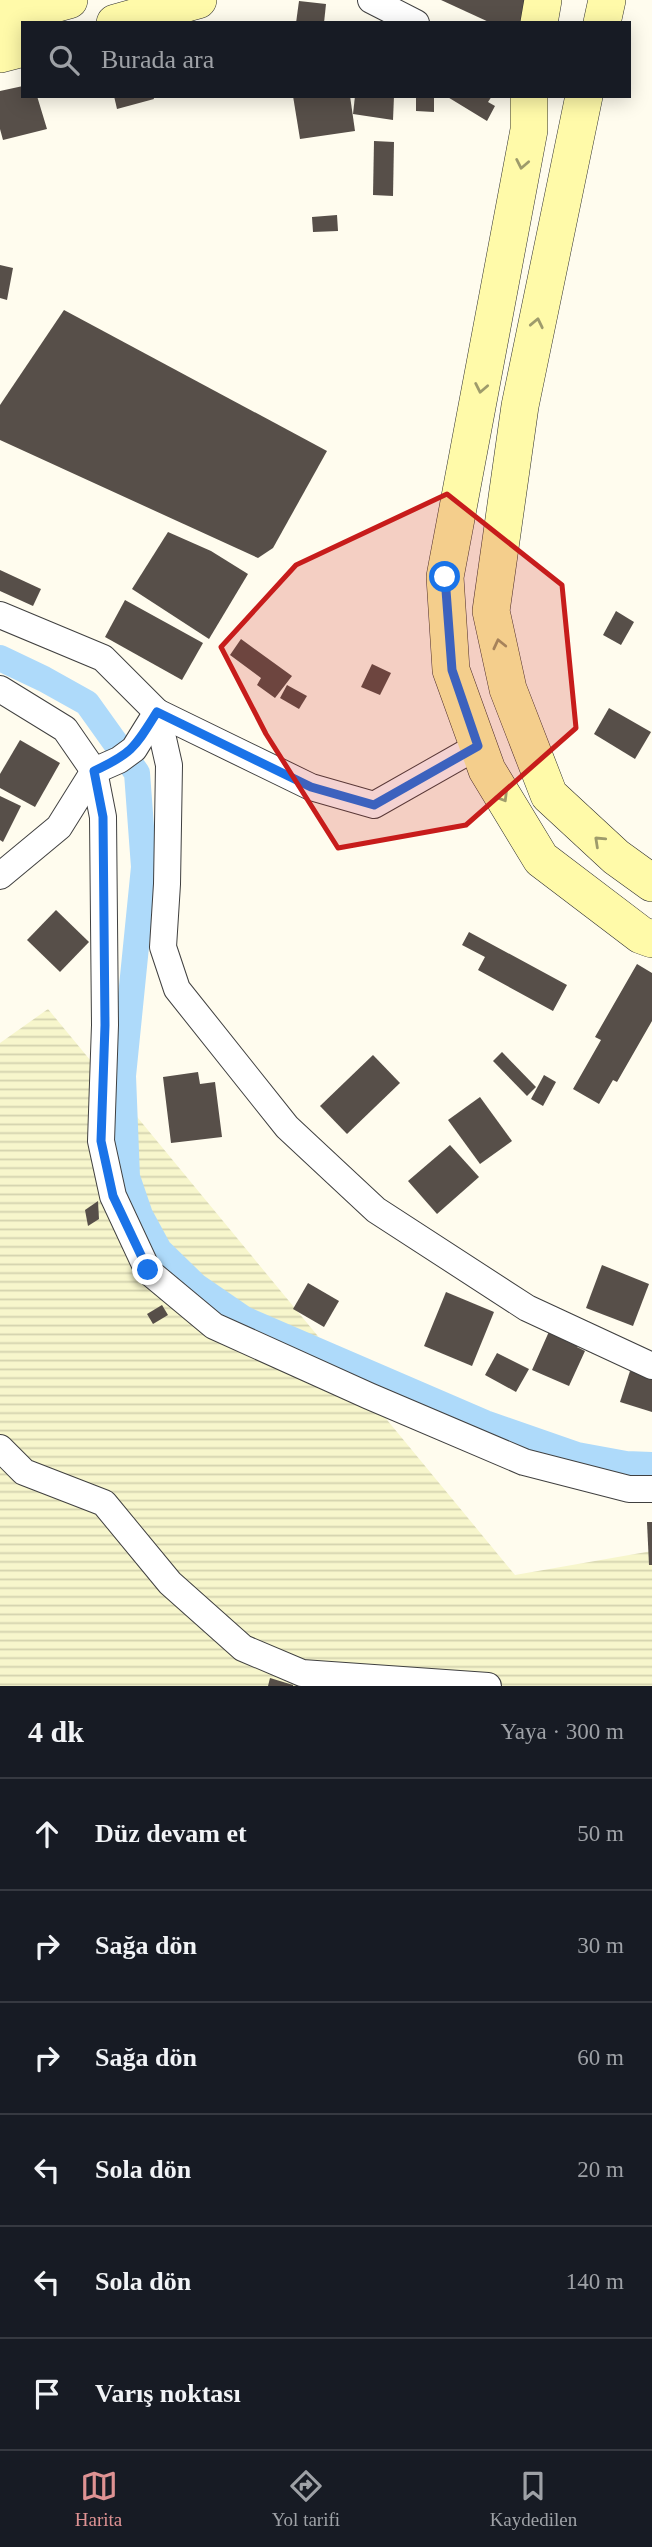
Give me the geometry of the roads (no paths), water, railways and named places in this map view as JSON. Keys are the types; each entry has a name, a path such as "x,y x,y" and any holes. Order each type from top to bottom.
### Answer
{"main road":[{"path":"122,21 198,0"},
{"path":"539,21 543,0"},
{"path":"602,21 607,0"},
{"path":"0,19 59,2"},
{"path":"0,54 21,49"},
{"path":"529,98 528,130 445,577 452,670 487,770 541,859 641,935 652,939"},
{"path":"584,98 520,406 491,611 509,689 549,794 616,857 652,883"}],"street":[{"path":"371,0 412,21"},
{"path":"0,615 103,658 157,712 311,787 374,805 478,746"},
{"path":"0,689 65,729 94,771 103,817 105,1025 101,1141 113,1196 148,1270 214,1326 369,1396 524,1462 629,1489 652,1489"},
{"path":"0,876 59,827 94,771 126,754 157,712"},
{"path":"157,712 169,765 163,947 177,989 287,1127 376,1210 527,1308 652,1366"},
{"path":"0,1448 24,1472 104,1503 170,1583 243,1648 302,1673 488,1686"}],"waterway":[{"path":"0,658 87,703 137,773 144,867 123,1076 127,1177 140,1215 159,1250 196,1286 244,1319 485,1423 577,1455 626,1464 652,1465"}]}
